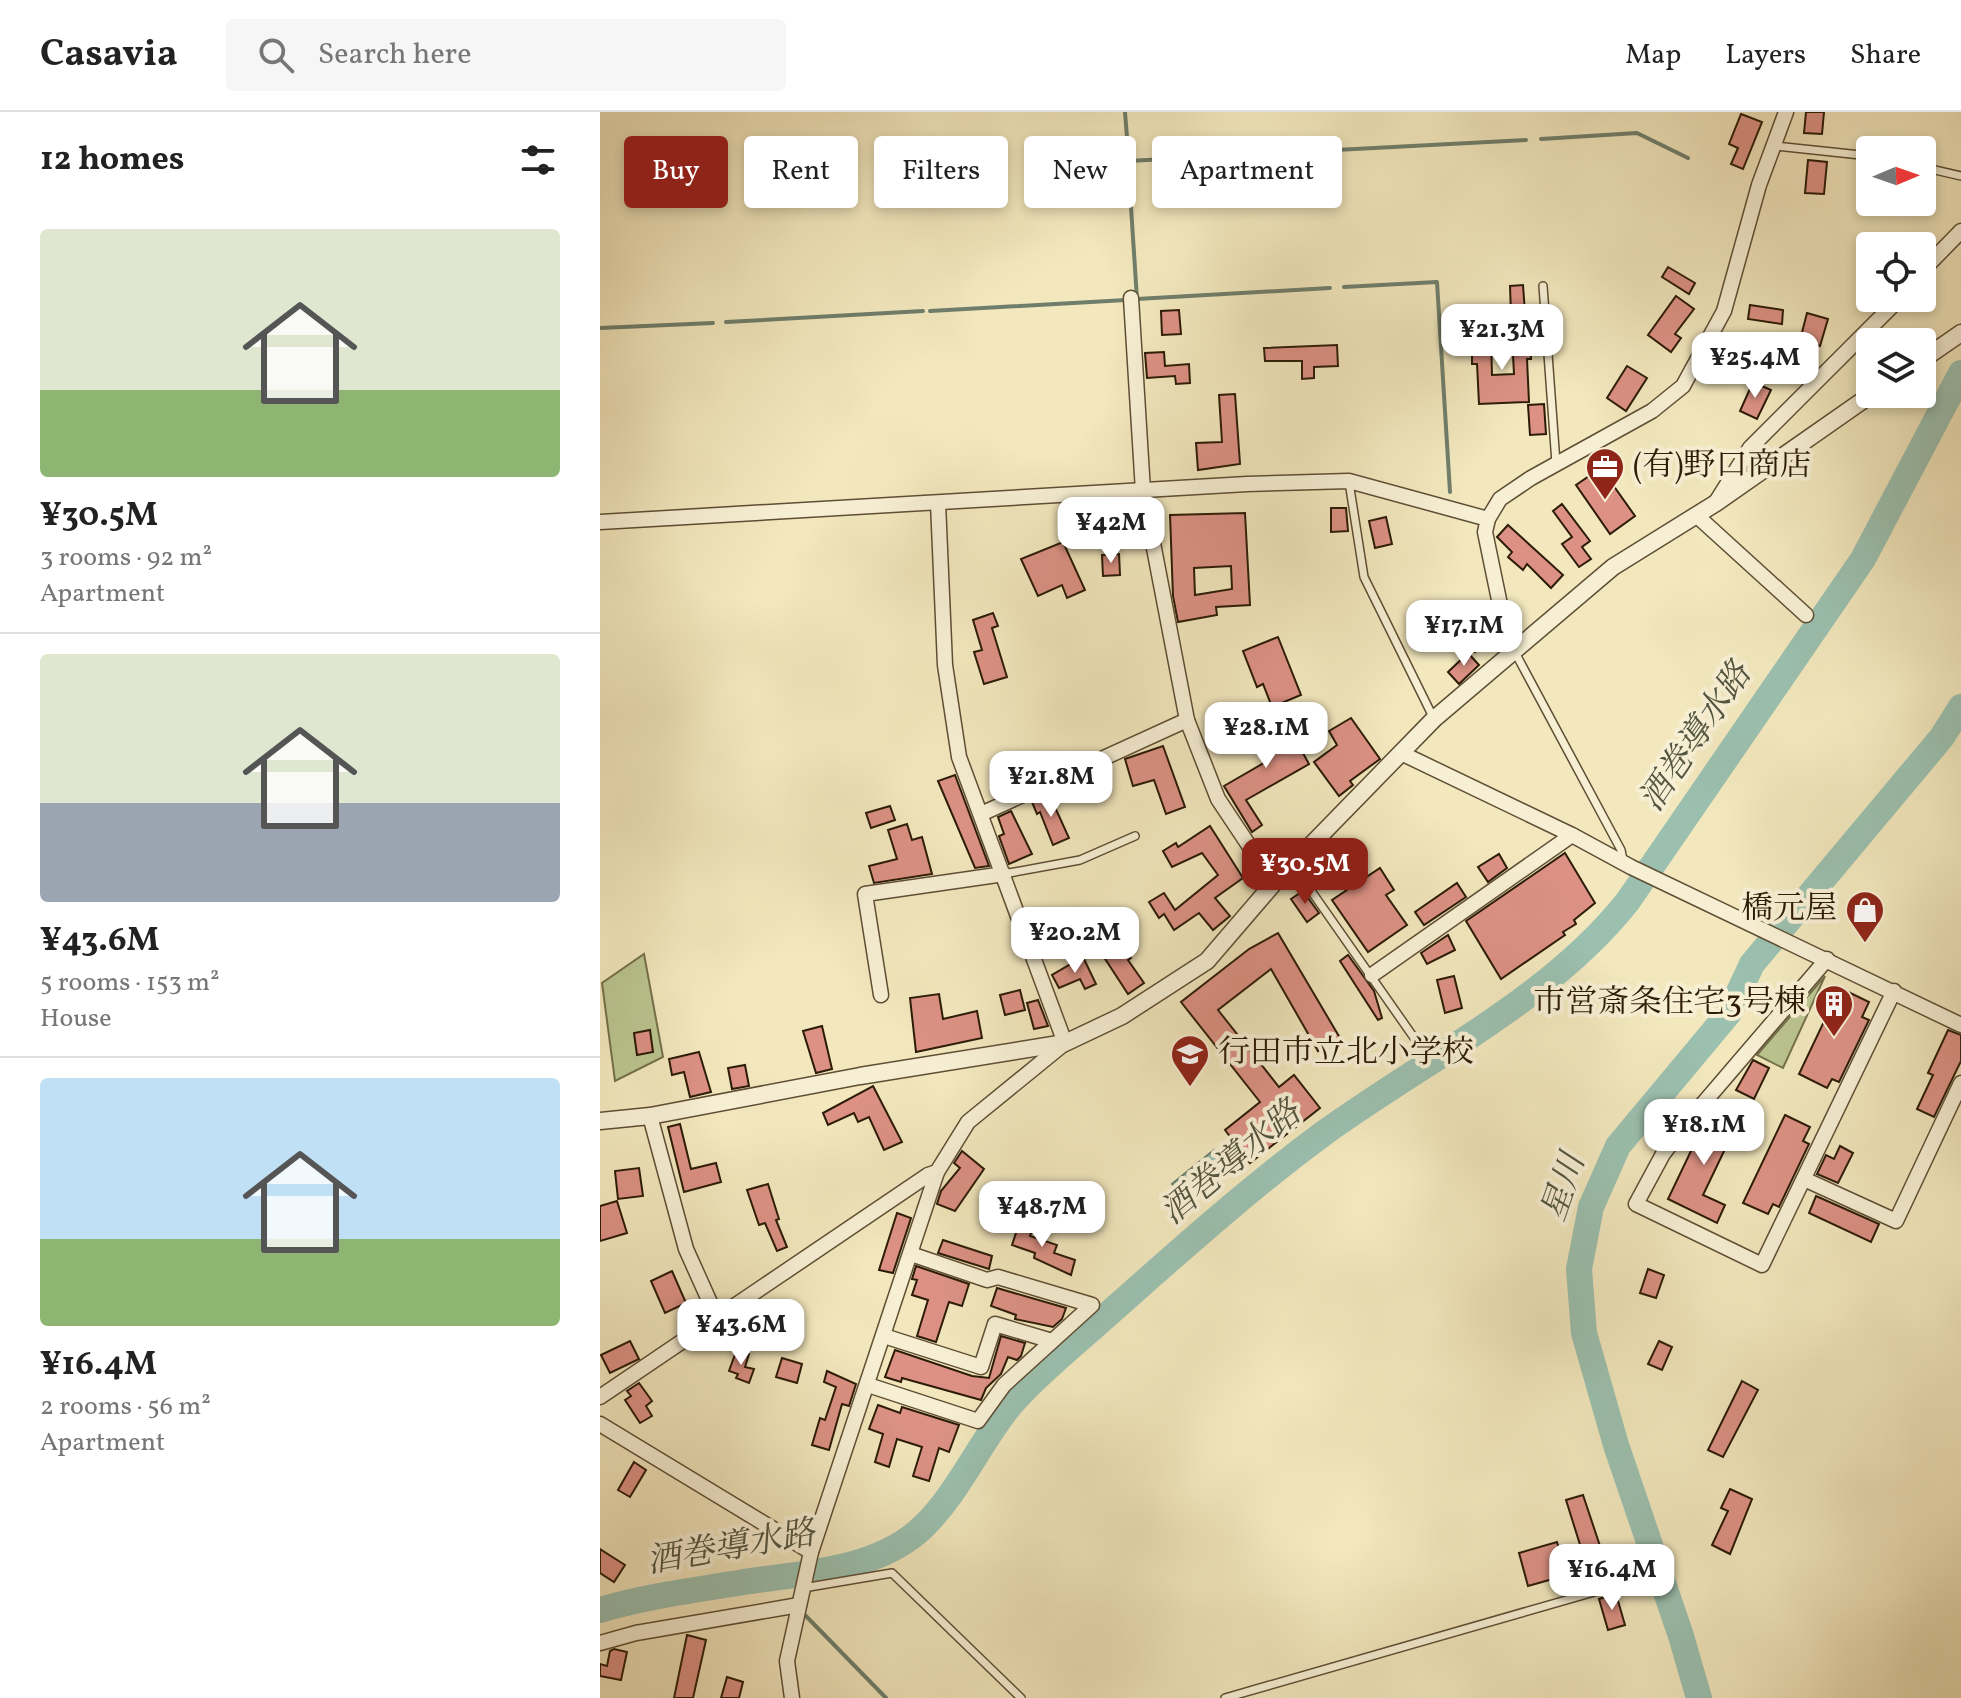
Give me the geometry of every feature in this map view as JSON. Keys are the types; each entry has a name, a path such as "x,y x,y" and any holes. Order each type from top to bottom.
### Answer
{"street":[{"path":"1510,653 1485,532 1488,519 1500,499 1652,411 1683,386 1724,311 1772,146 1786,112"},
{"path":"1936,257 1961,231"},
{"path":"1131,298 1143,491 1187,720 1218,799 1274,883"},
{"path":"1716,503 1750,448 1886,312"},
{"path":"1936,350 1961,333"},
{"path":"792,1698 787,1661 810,1555 937,1172 968,1122 1065,1043 1122,1016 1207,961 1274,883 1434,719 1613,567 1716,503 1856,405"},
{"path":"600,522 1349,481 1488,519"},
{"path":"938,503 945,665 959,757 1065,1043"},
{"path":"1696,515 1806,615"},
{"path":"981,814 1187,720"},
{"path":"1401,753 1961,1025"},
{"path":"1372,975 1572,835"},
{"path":"881,995 865,894 1004,874"},
{"path":"1825,958 1689,1120 1663,1154 1636,1204 1762,1265 1894,991"},
{"path":"600,1121 650,1116 860,1076 1065,1043"},
{"path":"1804,1179 1896,1221 1961,1083"},
{"path":"650,1116 686,1249 717,1318"},
{"path":"600,1397 928,1175 937,1172"},
{"path":"868,1385 978,1421 1004,1385 1092,1305 998,1277 987,1280 911,1254"},
{"path":"884,1336 981,1367 995,1324 1052,1341"},
{"path":"600,1424 810,1555"},
{"path":"600,1643 636,1633 799,1605"}],"lane":[{"path":"1772,146 1856,155"},
{"path":"1936,170 1961,176"},
{"path":"1543,286 1556,465"},
{"path":"1349,481 1364,577 1434,719"},
{"path":"1510,653 1518,658 1628,865"},
{"path":"1004,874 1080,860 1135,836"},
{"path":"1293,865 1417,1042"},
{"path":"804,1585 892,1573 1021,1698"},
{"path":"1225,1698 1622,1584"}],"green space":[{"path":"644,954 663,1057 615,1081 602,983"},
{"path":"1825,976 1783,1068 1757,1055"}],"shaded area":[{"path":"1214,1150 1229,1168 1187,1202 1172,1184"}],"building":[{"path":"1806,112 1824,112 1822,134 1804,133"},
{"path":"1741,114 1762,122 1743,169 1731,164 1738,148 1729,144"},
{"path":"1808,160 1827,162 1824,194 1805,193"},
{"path":"1668,267 1695,283 1689,294 1662,277"},
{"path":"1523,285 1525,313 1511,314 1510,286"},
{"path":"1676,296 1694,309 1675,334 1681,338 1671,352 1648,335"},
{"path":"1750,305 1783,310 1782,324 1748,319"},
{"path":"1179,310 1181,334 1162,335 1161,311"},
{"path":"1807,313 1828,319 1820,346 1800,340"},
{"path":"1472,334 1491,334 1492,375 1514,374 1512,337 1530,336 1531,359 1527,359 1529,402 1479,404 1477,364 1472,364"},
{"path":"1337,345 1338,366 1314,367 1314,378 1302,379 1302,361 1265,361 1264,348"},
{"path":"1164,352 1165,366 1189,364 1190,383 1176,384 1175,376 1147,378 1145,353"},
{"path":"1627,366 1647,378 1626,411 1607,398"},
{"path":"1753,382 1771,390 1757,419 1740,411"},
{"path":"1235,394 1240,464 1198,470 1196,443 1222,442 1219,395"},
{"path":"1544,404 1546,434 1530,435 1528,405"},
{"name":"(有)野口商店","path":"1601,468 1635,516 1610,534 1576,485"},
{"path":"1562,504 1590,541 1582,547 1591,559 1579,567 1562,544 1572,537 1553,511"},
{"path":"1331,508 1346,508 1348,531 1331,532"},
{"path":"1245,513 1250,605 1216,607 1217,615 1178,622 1173,596 1170,515","holes":["1231,566 1232,589 1195,595 1194,568"]},
{"path":"1386,517 1392,544 1375,548 1369,521"},
{"path":"1508,525 1563,575 1551,588 1527,564 1523,570 1508,557 1512,552 1497,537"},
{"path":"1063,542 1085,590 1067,598 1062,585 1038,596 1021,559"},
{"path":"1119,554 1120,575 1103,576 1102,555"},
{"path":"993,613 998,626 992,628 1007,677 984,684 974,652 982,650 973,620"},
{"path":"1473,617 1491,638 1475,652 1457,631"},
{"path":"1446,620 1451,633 1427,644 1421,630"},
{"path":"1278,637 1301,695 1272,707 1263,684 1257,687 1243,651"},
{"path":"1468,653 1479,665 1459,684 1448,672"},
{"path":"1272,717 1288,749 1298,744 1309,764 1246,800 1262,825 1252,832 1224,786 1269,760 1252,728"},
{"path":"1351,718 1380,759 1350,781 1353,785 1339,796 1314,762 1337,745 1329,731"},
{"path":"1163,746 1185,807 1166,814 1154,780 1133,786 1125,759"},
{"path":"955,775 989,866 975,868 938,781"},
{"path":"1049,794 1069,838 1053,845 1040,812 1037,814 1032,802"},
{"path":"890,806 895,820 871,828 866,813"},
{"path":"1011,811 1032,854 1009,864 999,836 1004,834 998,817"},
{"path":"907,824 912,840 922,837 932,874 874,883 869,866 897,859 888,830"},
{"path":"1210,826 1243,878 1215,898 1230,916 1213,930 1199,913 1174,930 1164,914 1159,918 1149,902 1164,893 1175,910 1218,875 1202,853 1172,867 1163,851 1176,843 1178,847"},
{"path":"1565,853 1595,903 1574,920 1576,924 1563,932 1565,935 1501,979 1466,921"},
{"path":"1499,854 1507,868 1488,882 1478,867"},
{"path":"1380,868 1394,890 1386,895 1407,925 1368,952 1332,900"},
{"path":"1457,883 1466,897 1424,925 1415,912"},
{"path":"1303,891 1319,913 1307,922 1291,899"},
{"path":"1278,933 1340,1038 1318,1051 1271,969 1218,1010 1279,1087 1294,1075 1320,1108 1250,1163 1225,1130 1260,1102 1181,1002 1249,949"},
{"path":"1448,935 1455,950 1427,964 1421,953"},
{"path":"1120,939 1131,958 1128,960 1144,983 1128,994 1100,951"},
{"path":"1348,955 1374,991 1382,1018 1378,1020 1340,961"},
{"path":"1083,957 1096,984 1085,989 1080,979 1059,988 1052,975"},
{"path":"1454,976 1462,1008 1445,1013 1437,980"},
{"name":"市営斎条住宅3号棟","path":"1840,988 1869,1002 1862,1017 1869,1020 1839,1082 1832,1079 1827,1088 1799,1074"},
{"path":"1020,990 1025,1010 1005,1015 1000,995"},
{"path":"939,994 943,1019 977,1011 982,1038 916,1052 910,998"},
{"path":"1038,1000 1048,1026 1034,1029 1027,1003"},
{"path":"822,1026 832,1069 816,1073 803,1031"},
{"path":"650,1030 653,1052 637,1055 634,1033"},
{"path":"1948,1030 1961,1035 1961,1061 1934,1117 1917,1109 1933,1075 1928,1073"},
{"path":"699,1052 711,1092 690,1097 684,1072 672,1075 669,1059"},
{"path":"1753,1060 1769,1068 1754,1099 1736,1090"},
{"path":"745,1065 749,1086 732,1089 728,1068"},
{"path":"873,1086 902,1142 884,1150 869,1117 858,1122 854,1113 828,1125 823,1113"},
{"path":"1711,1109 1738,1122 1703,1195 1725,1205 1717,1223 1668,1199"},
{"path":"1785,1115 1810,1127 1803,1141 1809,1144 1779,1207 1773,1204 1768,1214 1743,1203"},
{"path":"680,1124 691,1169 716,1163 721,1182 684,1192 668,1127"},
{"path":"1840,1146 1853,1153 1838,1183 1817,1174 1826,1155 1834,1159"},
{"path":"962,1151 984,1169 955,1211 937,1204 941,1191 960,1168 954,1163"},
{"path":"639,1168 643,1196 618,1199 615,1171"},
{"path":"768,1184 779,1219 776,1220 787,1247 777,1251 765,1223 759,1225 747,1190"},
{"path":"1816,1196 1879,1224 1871,1242 1809,1213"},
{"path":"617,1201 627,1233 600,1241 600,1206"},
{"path":"897,1213 911,1218 893,1273 879,1270"},
{"path":"1020,1221 1034,1226 1030,1236 1057,1245 1054,1253 1075,1260 1071,1275 1034,1258 1035,1253 1012,1245"},
{"path":"943,1240 992,1256 989,1269 938,1253"},
{"path":"916,1266 969,1284 962,1306 949,1302 936,1342 917,1336 928,1300 912,1295 917,1280 912,1279"},
{"path":"1648,1269 1664,1275 1656,1298 1640,1293"},
{"path":"672,1271 686,1303 665,1313 651,1281"},
{"path":"997,1288 1066,1308 1062,1319 1053,1327 1015,1319 1016,1315 991,1306"},
{"path":"1001,1336 1025,1343 1021,1356 1017,1360 1008,1357 1001,1374 986,1388 981,1400 902,1378 901,1382 885,1377 895,1350 972,1376 989,1378"},
{"path":"630,1341 639,1359 610,1373 601,1355"},
{"path":"1659,1341 1672,1347 1662,1370 1648,1364"},
{"path":"737,1349 749,1354 745,1367 754,1369 749,1383 736,1378 738,1374 729,1371"},
{"path":"782,1358 802,1364 797,1383 776,1377"},
{"path":"827,1371 856,1384 849,1406 842,1404 829,1450 812,1445 820,1418 825,1420 836,1387 824,1382"},
{"path":"1742,1381 1758,1390 1723,1457 1708,1450"},
{"path":"639,1383 652,1401 646,1406 652,1416 640,1423 625,1400 631,1396 627,1391"},
{"path":"878,1405 900,1413 902,1407 959,1425 949,1452 939,1448 929,1481 913,1476 922,1447 897,1439 889,1467 875,1462 883,1434 869,1429"},
{"path":"634,1462 646,1470 630,1497 618,1490"},
{"path":"1730,1489 1752,1499 1730,1554 1712,1545 1728,1511 1721,1508"},
{"path":"1583,1495 1600,1546 1582,1551 1566,1500"},
{"path":"1557,1542 1567,1575 1528,1586 1519,1553"},
{"path":"600,1549 625,1565 614,1582 600,1573"},
{"path":"1616,1594 1625,1625 1608,1630 1599,1599"},
{"path":"687,1635 706,1640 693,1698 674,1698"},
{"path":"610,1651 627,1652 621,1680 600,1676 600,1664 607,1666"},
{"path":"727,1677 743,1682 739,1698 721,1698"}],"waterway":[{"path":"1125,112 1127,136"},
{"path":"1541,139 1637,133 1688,158"},
{"path":"1342,150 1526,140"},
{"path":"1152,160 1128,161 1137,299 1330,288"},
{"path":"1344,287 1437,282 1450,492"},
{"path":"930,311 1126,300"},
{"path":"726,322 923,311"},
{"path":"600,328 713,323"},
{"name":"酒巻導水路","path":"600,1610 672,1594 838,1568 884,1553 905,1542 947,1499 997,1423 1021,1393 1191,1241 1320,1136 1483,1028 1561,969 1597,936 1628,901 1863,559 1961,373"},
{"name":"星川","path":"1699,1698 1616,1445 1584,1333 1579,1269 1591,1207 1618,1146 1729,1013 1752,964 1942,737 1961,707"},
{"path":"803,1613 886,1698"}],"place":[{"name":"(有)野口商店","path":"1605,501"},
{"name":"橋元屋","path":"1865,944"},
{"name":"市営斎条住宅3号棟","path":"1834,1038"},
{"name":"行田市立北小学校","path":"1190,1088"}]}
